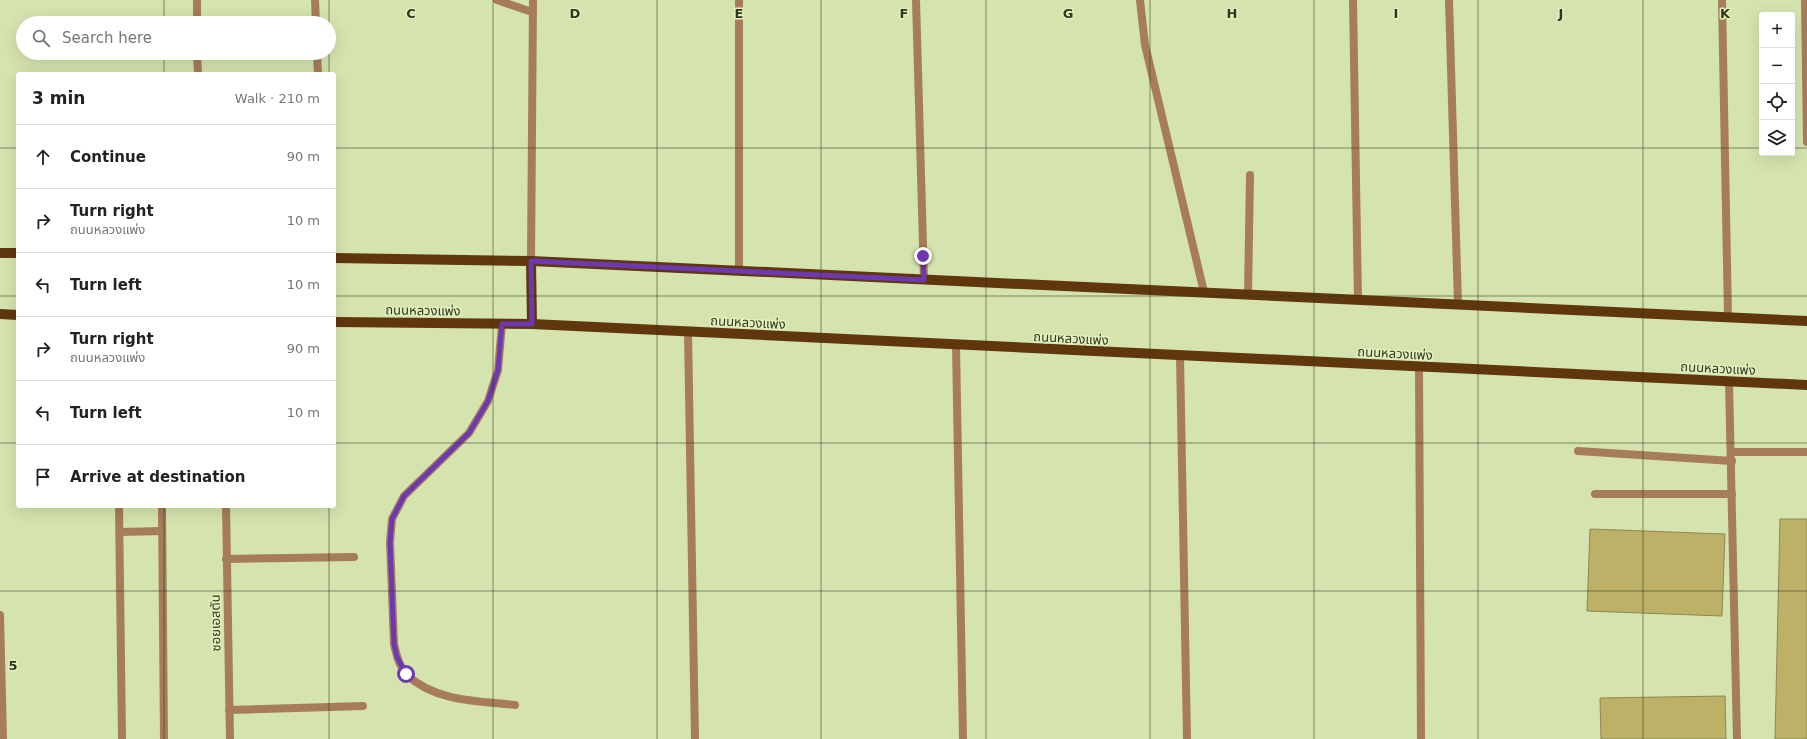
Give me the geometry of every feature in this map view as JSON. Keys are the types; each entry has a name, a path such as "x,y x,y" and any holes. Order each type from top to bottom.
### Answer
{"main road":[{"path":"0,253 16,253"},
{"path":"336,258 531,261 1807,320"},
{"path":"531,261 532,324"},
{"path":"0,314 16,315"},
{"name":"ถนนหลวงแพ่ง","path":"336,322 532,324 1419,368 1807,385"}],"street":[{"path":"197,0 197,16"},
{"path":"316,0 316,16"},
{"path":"497,0 532,12"},
{"path":"531,261 532,0"},
{"path":"739,0 739,271"},
{"path":"916,0 924,280"},
{"path":"1140,0 1145,45 1204,292"},
{"path":"1353,0 1358,300"},
{"path":"1449,0 1458,304"},
{"path":"1722,0 1728,317"},
{"path":"1805,0 1807,142"},
{"path":"198,60 198,72"},
{"path":"317,60 318,72"},
{"path":"1248,295 1250,175"},
{"path":"502,324 498,370 488,401 469,433 404,496 392,519 390,542 394,644 397,657 406,674 422,686 449,698 515,705"},
{"path":"688,332 695,739"},
{"path":"956,345 963,739"},
{"path":"1180,356 1187,739"},
{"path":"1419,368 1421,739"},
{"path":"1729,381 1732,452 1737,739"},
{"path":"1578,451 1732,461"},
{"path":"1732,452 1807,452"},
{"path":"1595,494 1732,494"},
{"path":"120,508 122,739"},
{"path":"162,508 164,739"},
{"name":"ซอยเอสตัน","path":"226,508 230,739"},
{"path":"120,532 162,531"},
{"path":"226,559 354,557"},
{"path":"0,615 3,739"},
{"path":"229,710 363,706"}],"building":[{"path":"1780,519 1807,519 1807,739 1775,739"},
{"path":"1590,529 1725,534 1722,616 1587,611"},
{"path":"1725,696 1726,739 1601,739 1600,698"}],"route":[{"path":"406,674 397,657 394,644 390,542 392,519 404,496 469,433 488,401 498,370 502,324 532,324 531,261 924,280 923,256"}]}
